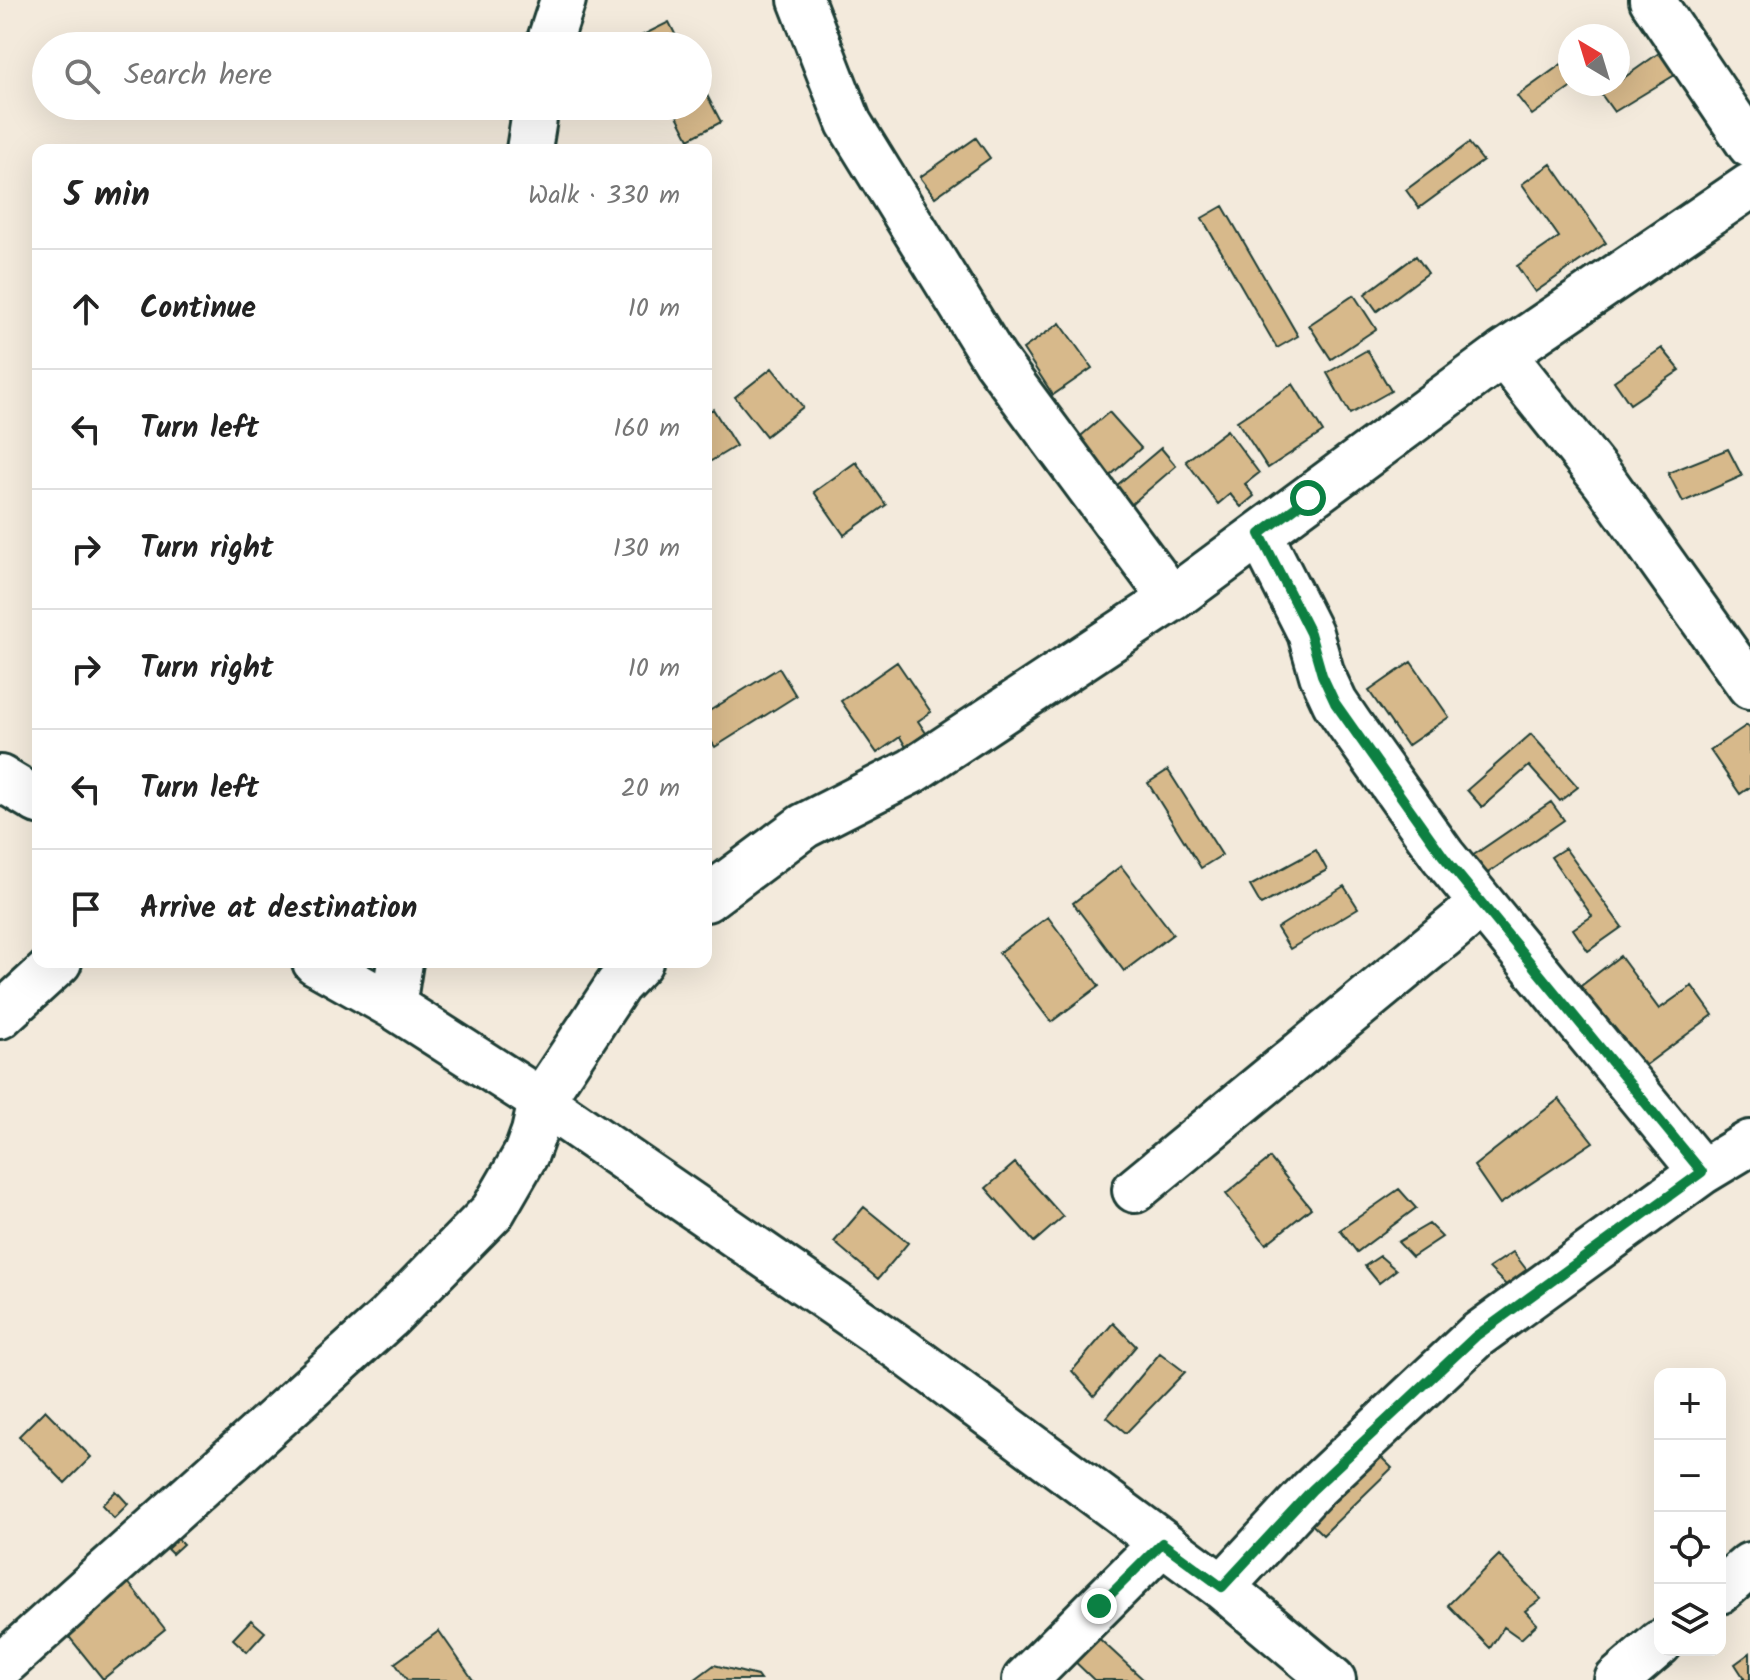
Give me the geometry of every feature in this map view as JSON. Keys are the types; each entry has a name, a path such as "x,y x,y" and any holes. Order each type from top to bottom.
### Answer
{"street":[{"path":"553,32 563,0"},
{"path":"801,0 849,123 987,346 1172,599"},
{"path":"1652,0 1734,89 1750,145"},
{"path":"530,144 534,120"},
{"path":"712,895 804,826 912,771 1172,599 1503,354 1750,186"},
{"path":"1503,354 1605,482 1750,686"},
{"path":"1260,534 1310,633 1322,675 1335,703 1443,856 1702,1172"},
{"path":"0,778 32,797"},
{"path":"1135,1190 1482,904"},
{"path":"0,1016 52,968"},
{"path":"326,968 393,1006 541,1101 902,1350 1222,1587 1333,1680"},
{"path":"393,1006 399,968"},
{"path":"0,1667 388,1318 493,1211 526,1154 541,1101 618,985 634,968"},
{"path":"1222,1587 1312,1490 1476,1336 1702,1172 1750,1143"},
{"path":"1025,1680 1162,1543"},
{"path":"1726,1586 1750,1565"},
{"path":"1617,1680 1654,1648"}],"building":[{"path":"669,22 674,32 649,32"},
{"path":"1666,48 1683,70 1614,112 1602,96 1630,96 1630,73"},
{"path":"1558,67 1559,96 1532,115 1517,96"},
{"path":"712,105 721,122 689,139 679,120 712,120"},
{"path":"976,138 990,158 935,197 920,177"},
{"path":"1469,143 1483,161 1419,208 1406,190"},
{"path":"1551,164 1606,243 1535,292 1517,266 1559,237 1522,184"},
{"path":"1223,206 1298,336 1277,348 1202,218"},
{"path":"1416,256 1428,273 1377,311 1365,294"},
{"path":"1354,295 1376,329 1331,359 1309,325"},
{"path":"1060,323 1092,368 1053,395 1023,349"},
{"path":"1662,348 1680,370 1630,404 1614,381"},
{"path":"1367,350 1391,391 1350,414 1327,373"},
{"path":"772,368 803,407 766,436 735,397"},
{"path":"1293,384 1323,432 1268,468 1237,421"},
{"path":"712,410 736,446 712,460"},
{"path":"1109,412 1141,448 1102,483 1069,446"},
{"path":"1227,430 1259,473 1245,484 1254,496 1241,507 1230,494 1218,504 1186,461"},
{"path":"1161,448 1176,466 1126,509 1110,491"},
{"path":"1728,449 1742,476 1683,502 1668,473"},
{"path":"856,462 886,505 844,535 814,492"},
{"path":"897,662 931,712 918,721 926,733 906,747 900,737 877,753 841,701"},
{"path":"1411,662 1449,717 1407,746 1369,691"},
{"path":"779,668 796,696 715,747 712,742 712,709"},
{"path":"1747,725 1750,729 1750,787 1740,794 1710,750"},
{"path":"1531,734 1578,787 1560,801 1529,766 1482,807 1467,790"},
{"path":"1168,770 1222,855 1201,868 1148,783"},
{"path":"1551,802 1564,820 1469,886 1456,867"},
{"path":"1565,848 1622,927 1588,951 1573,929 1592,916 1551,857"},
{"path":"1316,850 1327,870 1261,905 1250,886"},
{"path":"1121,866 1173,934 1124,971 1073,903"},
{"path":"1344,886 1358,908 1290,949 1277,928"},
{"path":"1048,917 1099,986 1051,1022 999,953"},
{"path":"1620,956 1659,1009 1692,986 1713,1015 1639,1070 1577,989"},
{"path":"1559,1099 1593,1142 1500,1204 1474,1166"},
{"path":"1270,1158 1311,1208 1266,1244 1226,1194"},
{"path":"1015,1163 1063,1217 1034,1242 986,1188"},
{"path":"1399,1189 1416,1208 1357,1252 1340,1230"},
{"path":"864,1207 908,1243 878,1279 834,1242"},
{"path":"1429,1224 1442,1237 1412,1257 1398,1242"},
{"path":"1513,1252 1532,1277 1513,1292 1489,1268"},
{"path":"1380,1256 1396,1270 1379,1283 1365,1266"},
{"path":"1113,1323 1136,1346 1094,1396 1072,1371"},
{"path":"1160,1353 1185,1372 1126,1433 1107,1417"},
{"path":"45,1410 91,1457 65,1483 19,1436"},
{"path":"1372,1448 1392,1468 1323,1535 1301,1514"},
{"path":"116,1491 128,1504 114,1518 102,1505"},
{"path":"170,1531 183,1544 172,1554 159,1541"},
{"path":"1499,1555 1541,1599 1525,1611 1537,1624 1521,1639 1504,1627 1490,1648 1448,1605"},
{"path":"124,1577 165,1629 103,1679 62,1628"},
{"path":"251,1620 265,1632 247,1652 233,1639"},
{"path":"439,1631 473,1680 407,1680 395,1663"},
{"path":"1092,1632 1144,1680 1094,1680 1070,1657"},
{"path":"1750,1653 1750,1680 1740,1680 1744,1678 1735,1664"},
{"path":"714,1665 757,1676 760,1680 694,1680"}],"route":[{"path":"1099,1606 1162,1543 1222,1587 1312,1490 1476,1336 1702,1172 1443,856 1335,703 1322,675 1310,633 1260,534 1308,498"}]}
